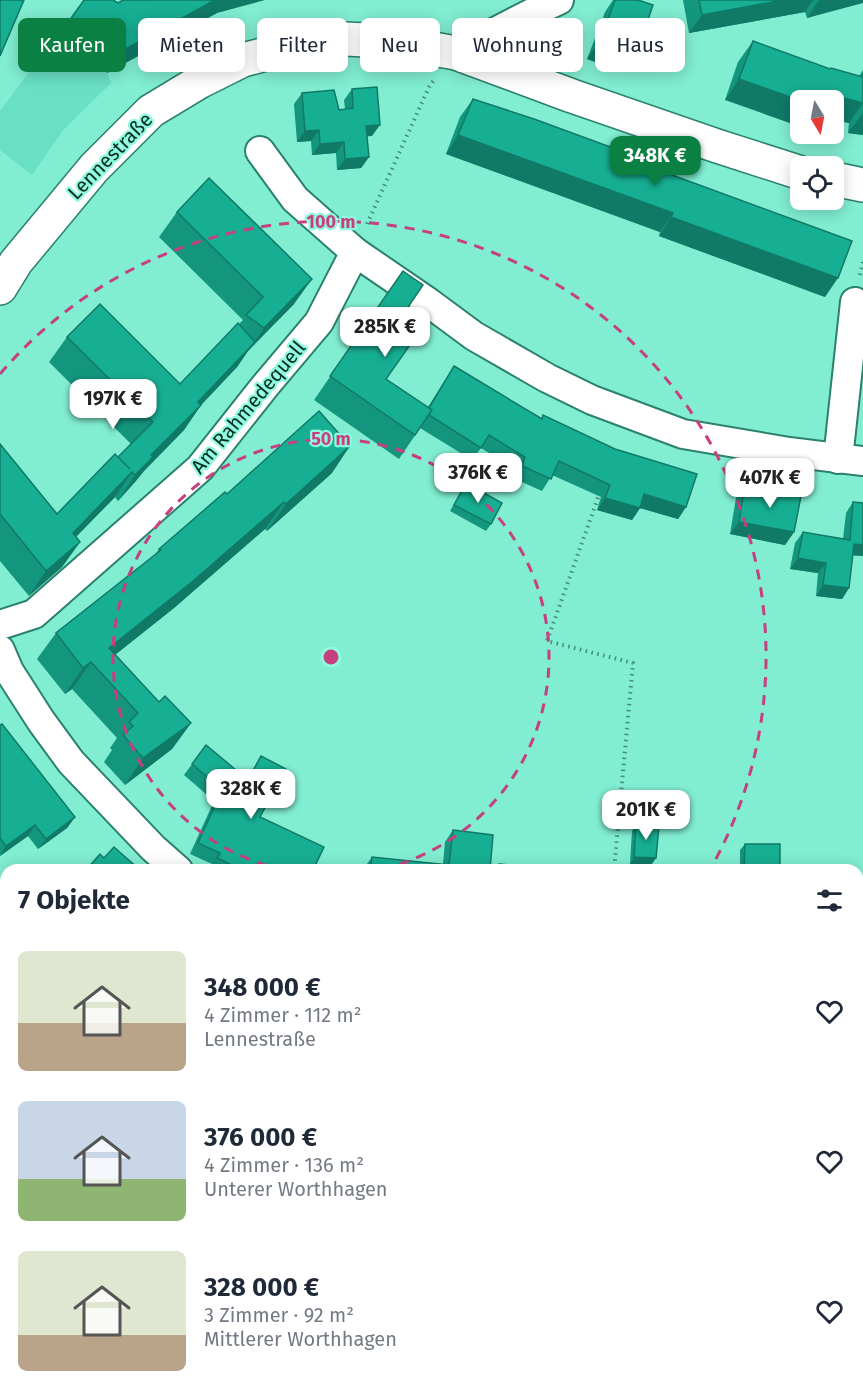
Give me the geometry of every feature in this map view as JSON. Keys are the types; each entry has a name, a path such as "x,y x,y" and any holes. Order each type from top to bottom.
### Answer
{"main road":[{"name":"Lennestraße","path":"0,288 16,262 94,168 151,111 199,82 243,60 299,45 345,39 388,41 452,52"},
{"name":"Lennestraße","path":"507,72 790,169"},
{"path":"844,182 863,185"}],"street":[{"path":"522,18 559,0"},
{"path":"260,152 296,199 355,252 474,336 547,378 592,400 683,434 789,453 850,460 855,302"},
{"name":"Am Rahmedequell","path":"0,625 34,614 200,468 319,322 355,252"},
{"path":"0,650 9,671 40,721 71,762 171,864"}],"path":[{"path":"355,252 429,87 452,58"},
{"path":"601,489 547,641 633,663 615,864"}],"shaded area":[{"path":"79,5 86,18 69,18"},
{"path":"29,72 107,72 111,83 63,130 32,175 0,150 0,111"}],"building":[{"path":"0,0 24,0 0,56"},
{"path":"84,0 113,0 118,3 123,0 215,0 182,18 138,18 138,42 126,49 126,18 71,18"},
{"path":"615,0 638,0 653,5 648,18 608,18"},
{"path":"699,0 783,0 702,15"},
{"path":"753,41 830,69 863,77 863,103 844,98 844,90 790,90 790,97 739,79"},
{"path":"377,87 380,125 366,126 369,157 345,159 344,142 320,144 319,130 305,131 302,93 334,90 339,110 353,108 352,89"},
{"path":"473,99 654,163 653,168 852,241 838,278 671,217 673,213 458,135"},
{"path":"209,178 312,279 264,328 246,315 263,297 177,212"},
{"path":"403,271 423,285 400,319 419,332 386,379 432,410 415,435 330,376"},
{"path":"100,304 180,384 238,323 255,342 198,402 201,405 151,455 153,457 135,475 132,472 73,533 80,542 46,571 0,514 0,444 57,514 115,454 118,457 153,422 67,337"},
{"path":"454,366 542,419 543,415 615,449 697,474 686,507 644,494 640,508 605,498 610,485 559,461 551,479 522,466 525,457 489,435 481,448 429,415 432,410 429,408"},
{"path":"319,411 350,446 286,504 284,502 193,581 109,648 159,702 165,696 191,723 143,758 123,735 133,726 129,722 138,713 91,662 83,668 56,633 161,550 159,549 225,492 227,494"},
{"path":"466,483 502,503 491,524 454,505"},
{"path":"745,485 801,496 794,532 739,522"},
{"path":"853,502 863,503 863,545 854,544 849,588 823,585 826,563 798,558 803,532 850,540"},
{"path":"2,724 75,817 46,839 35,825 6,846 0,838 0,725"},
{"path":"206,745 248,780 261,756 286,769 260,817 324,847 316,864 230,864 217,858 220,853 198,843 222,790 192,764"},
{"path":"636,825 659,826 656,858 634,857"},
{"path":"453,830 493,835 491,864 449,864"},
{"path":"745,844 780,844 780,864 744,864"},
{"path":"114,847 133,864 91,864 100,854 104,858"},
{"path":"372,857 439,864 371,864"}]}
